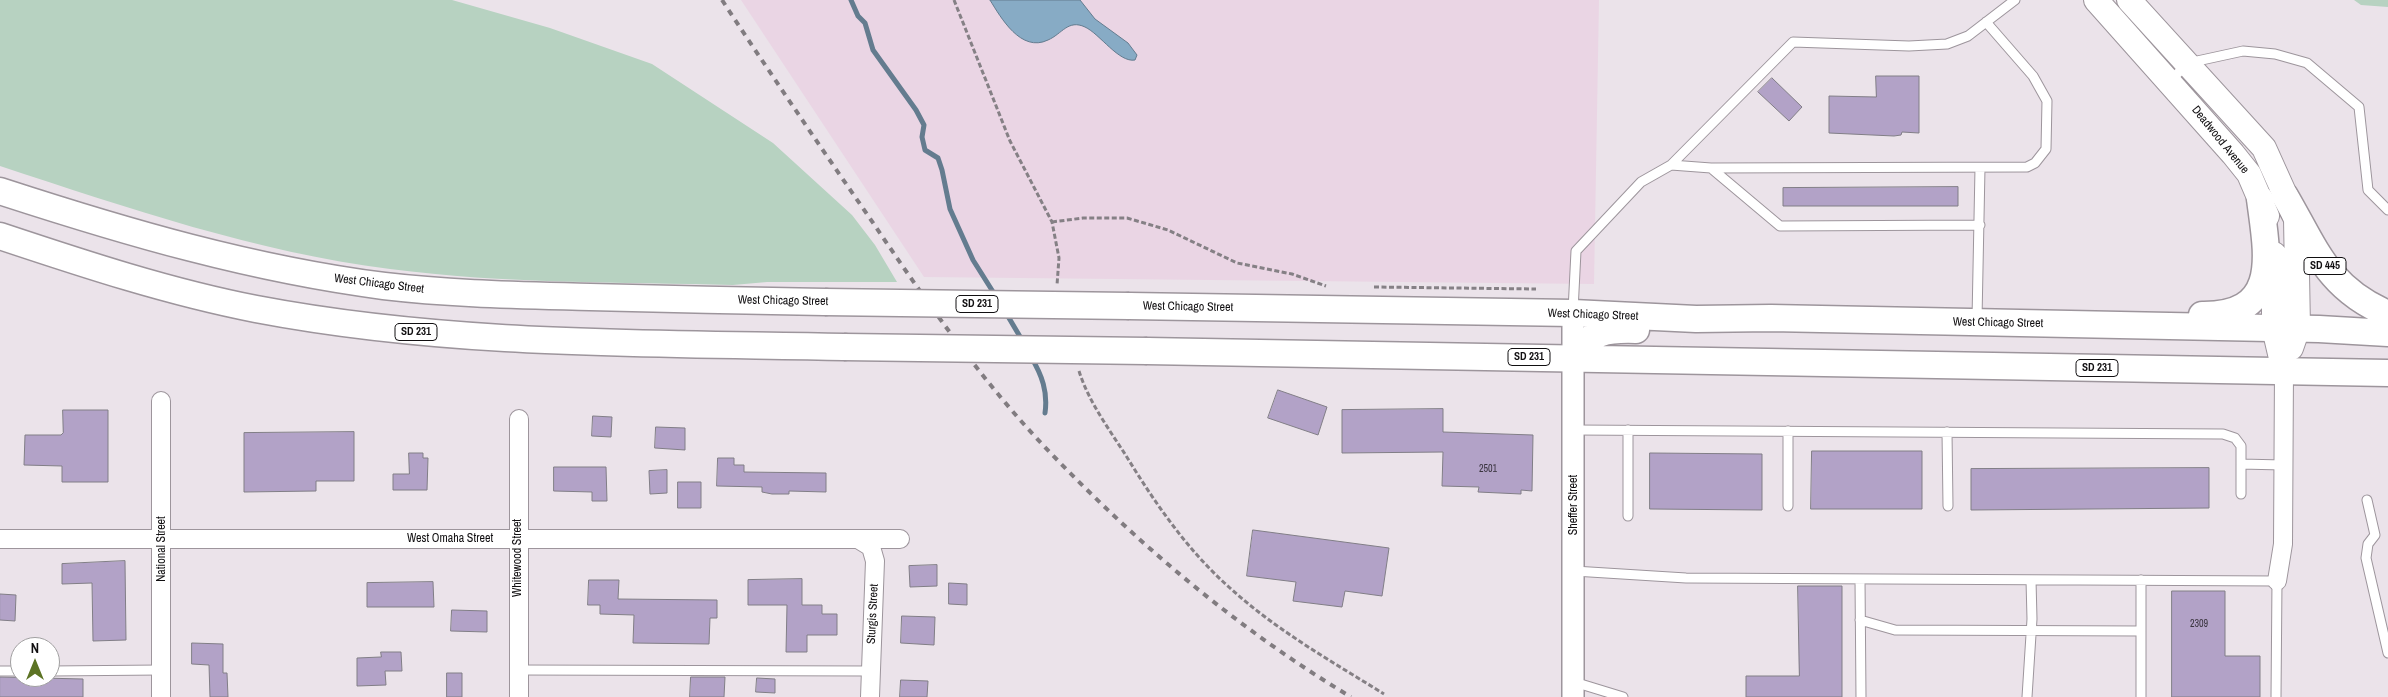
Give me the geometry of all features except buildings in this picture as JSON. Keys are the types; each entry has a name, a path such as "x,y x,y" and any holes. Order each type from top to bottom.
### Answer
{"main road":[{"name":"Deadwood Avenue","path":"2096,0 2170,81 2249,174 2296,219 2298,238 2286,328 2284,371"},
{"name":"Deadwood Avenue","path":"2129,0 2264,148 2273,197"},
{"name":"West Chicago Street","path":"0,191 91,220 212,254 277,268 384,286 485,294 825,302 1573,314 1696,319 1977,317 2388,332"},
{"name":"SD 445","path":"2273,197 2310,244 2332,276 2350,292 2374,308 2388,314"},
{"path":"1696,319 1804,309 1977,317 2213,315 2236,310 2251,300 2264,283 2266,249 2273,197"},
{"path":"0,205 91,220"},
{"name":"SD 231","path":"0,236 63,257 194,295 255,309 375,327 489,338 560,341 2388,373"},
{"path":"1573,358 1580,346 1593,336 1611,329 1696,331 1771,318"},
{"path":"2284,371 2309,360 2331,357 2388,359"}],"street":[{"name":"Sheffer Street","path":"1573,314 1573,690"},
{"name":"Deadwood Avenue","path":"2277,581 2283,544 2284,371"},
{"name":"National Street","path":"161,401 161,697"},
{"name":"Whitewood Street","path":"518,697 519,419"},
{"name":"West Omaha Street","path":"0,538 900,539"},
{"name":"Sturgis Street","path":"858,539 871,547 876,561 870,697"}],"lane":[{"path":"1573,314 1576,251 1641,182 1671,166 1793,42 1909,46 1947,44 1968,36 2015,0"},
{"path":"1671,166 1711,168 2027,167 2042,157 2046,150 2047,101 2043,91 2021,62 1986,22"},
{"path":"2170,81 2188,63 2242,51 2274,54 2307,63 2360,106 2368,190 2388,210"},
{"path":"1711,168 1780,226 1980,225"},
{"path":"1977,317 1980,168"},
{"path":"1574,430 2223,434 2235,438 2241,446 2242,494"},
{"path":"1628,430 1628,516"},
{"path":"1788,431 1788,506"},
{"path":"1947,432 1948,506"},
{"path":"2241,464 2283,465"},
{"path":"2367,500 2375,536 2368,544 2366,558 2388,653"},
{"path":"1574,572 1686,578 2277,581 2276,697"},
{"path":"1860,579 1861,697"},
{"path":"2026,697 2031,631 2031,580"},
{"path":"2141,580 2141,697"},
{"path":"1860,620 1895,630 2141,631"},
{"path":"60,671 161,670"},
{"path":"518,670 870,671"},
{"path":"1573,690 1623,697"}],"path":[{"path":"954,0 1010,141 1052,222 1059,258 1058,286"},
{"path":"1052,222 1083,218 1127,218 1168,230 1237,263 1292,274 1332,288"},
{"path":"1368,287 1540,290"},
{"path":"1078,367 1104,421 1157,506 1185,542 1230,588 1269,620 1298,641 1384,694"}],"shaded area":[{"path":"741,0 1599,0 1594,284 924,277"}],"green space":[{"path":"0,0 452,0 550,28 652,64 773,143 852,215 875,245 897,282 767,282 733,285 562,282 433,274 390,269 291,252 144,213 0,166"},
{"path":"2354,0 2388,0 2388,7 2361,5"}],"water":[{"path":"990,0 1080,0 1095,19 1128,43 1137,55 1135,60 1123,57 1091,31 1079,25 1065,28 1048,40 1038,43 1029,42 1013,32"}],"waterway":[{"path":"851,0 858,16 865,23 873,50 916,110 924,125 922,137 925,150 938,158 950,209 973,260 995,295"},
{"path":"1006,313 1022,340"},
{"path":"1031,357 1043,384 1046,398 1045,413"}],"railway":[{"path":"722,0 930,305 1018,418 1113,515 1188,581 1267,642 1351,697"}]}
